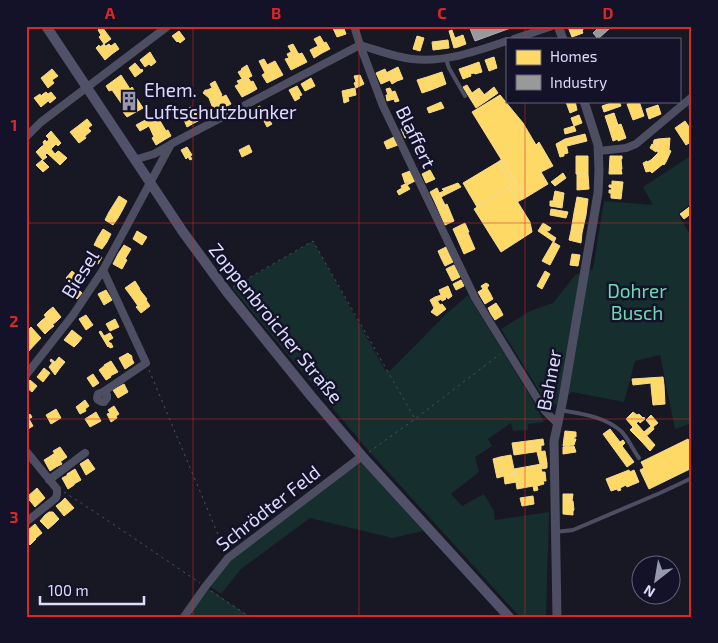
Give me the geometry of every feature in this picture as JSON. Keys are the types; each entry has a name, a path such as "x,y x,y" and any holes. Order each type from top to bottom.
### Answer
{"main road":[{"name":"Zoppenbroicher Straße","path":"46,26 134,160 227,292 362,456 509,617"}],"street":[{"path":"26,137 41,122 168,26"},
{"name":"Blaffert","path":"354,26 383,106 475,298 545,412 556,423"},
{"path":"517,38 552,26"},
{"path":"134,160 154,154 360,45 412,59 446,59 506,41"},
{"path":"599,151 626,148 636,144 691,100"},
{"name":"Bahner","path":"557,617 554,441 598,190 599,151 584,102"},
{"path":"151,184 172,144"},
{"name":"Biesel","path":"26,375 73,315 103,270 151,184"},
{"path":"103,270 146,363 103,392"},
{"path":"26,452 57,489 56,498 26,522"},
{"path":"49,480 85,453"},
{"name":"Schrödter Feld","path":"184,617 228,558 362,456"}],"lane":[{"path":"446,59 465,96"},
{"path":"560,410 592,416 610,424 622,432 639,458"},
{"path":"555,532 572,530 692,478"}],"path":[{"path":"227,292 313,241 415,419"},
{"path":"362,456 415,419 506,349"},
{"path":"146,363 228,558"},
{"path":"57,489 62,490 250,617"}],"green space":[{"name":"Dohrer Busch","path":"692,155 692,202 678,214 692,238 692,423 675,429 660,355 635,361 624,402 572,392 552,408 549,407 501,329 530,311 553,303 575,275 593,269 604,201 653,205 643,187"},
{"path":"313,241 385,370 390,371 445,315 468,295 531,397 544,422 528,424 528,430 513,431 511,423 488,439 492,446 475,457 479,472 451,494 462,506 484,494 494,511 495,520 549,512 546,617 520,617 367,449 232,288"},
{"path":"359,459 423,531 392,538 310,518 241,569 221,594 211,587 224,568 236,556"},
{"path":"202,584 250,617 178,617"}],"building: Homes":[{"path":"332,26 343,26 346,34 337,37"},
{"path":"582,26 583,33 572,37 568,27"},
{"path":"102,27 111,39 104,44 99,37 101,35 98,30"},
{"path":"452,30 458,47 454,48 449,31"},
{"path":"179,31 185,39 180,43 172,36"},
{"path":"463,35 466,44 458,47 455,38"},
{"path":"320,36 330,49 322,53 314,39"},
{"path":"417,36 424,38 420,51 413,49"},
{"path":"448,40 449,48 441,49 440,41"},
{"path":"440,41 441,49 433,50 432,42"},
{"path":"115,43 119,49 112,54 106,46 109,44 111,46"},
{"path":"104,44 112,54 105,60 96,48"},
{"path":"293,44 299,54 302,53 307,62 299,66 288,46"},
{"path":"318,46 322,53 314,58 310,50"},
{"path":"150,52 156,62 151,66 149,64 145,67 140,60"},
{"path":"291,52 299,66 291,70 285,59 289,58 287,54"},
{"path":"494,57 497,68 489,71 485,60"},
{"path":"264,59 275,79 267,83 262,75 265,73 259,61"},
{"path":"275,61 283,75 275,79 267,65"},
{"path":"479,62 482,72 470,74 468,66"},
{"path":"135,63 143,71 135,77 129,68"},
{"path":"247,65 252,76 244,82 238,72"},
{"path":"468,66 471,76 463,79 459,69"},
{"path":"398,67 403,79 397,81 392,70"},
{"path":"52,69 58,76 52,80 54,83 48,88 41,78"},
{"path":"385,69 390,80 381,84 376,73"},
{"path":"392,70 397,81 392,84 386,73"},
{"path":"442,72 446,84 431,90 427,77"},
{"name":"Ehem. Luftschutzbunker","path":"121,75 130,89 132,87 136,93 134,94 143,108 127,117 123,112 126,110 112,90 109,91 106,86"},
{"path":"360,75 364,84 356,88 354,76"},
{"path":"427,77 431,90 422,93 417,80"},
{"path":"311,78 315,86 305,91 301,84"},
{"path":"242,79 250,93 242,97 235,86 239,84 237,81"},
{"path":"249,79 251,82 253,81 257,89 250,93 244,82"},
{"path":"215,81 222,97 226,95 231,104 223,108 210,84"},
{"path":"467,85 472,93 479,88 483,93 471,100 463,87"},
{"path":"297,86 302,95 295,101 289,90"},
{"path":"494,87 498,93 488,100 484,95"},
{"path":"212,88 217,97 213,99 214,105 212,106 209,98 203,93 205,90"},
{"path":"355,88 356,95 348,97 349,101 344,103 342,91"},
{"path":"390,88 392,92 395,91 399,101 395,102 394,99 387,101 386,89"},
{"path":"46,92 48,94 51,92 56,98 50,103 43,94"},
{"path":"483,93 488,100 476,108 471,100"},
{"path":"40,94 41,96 43,94 48,101 41,107 34,98"},
{"path":"500,95 523,123 536,145 539,142 553,166 541,172 548,184 525,198 472,112"},
{"path":"217,97 223,108 216,112 212,106 214,105 213,99"},
{"path":"441,102 444,108 429,113 427,108"},
{"path":"566,102 575,102 577,110 570,113"},
{"path":"619,102 621,106 604,112 602,106"},
{"path":"639,102 644,116 633,120 627,104"},
{"path":"658,105 661,114 649,119 646,109"},
{"path":"260,106 272,124 267,127 264,121 266,120 263,117 261,119 254,109"},
{"path":"191,107 196,114 199,113 202,119 194,123 187,109"},
{"path":"614,113 618,125 609,128 605,116"},
{"path":"579,115 582,123 574,126 571,118"},
{"path":"191,116 194,123 187,127 184,120"},
{"path":"151,117 164,140 156,145 149,126 140,131 136,125"},
{"path":"87,119 92,125 88,128 91,131 85,136 78,126"},
{"path":"159,119 171,136 164,140 154,122"},
{"path":"685,121 692,131 692,141 686,145 675,128"},
{"path":"621,124 626,138 613,141 609,128"},
{"path":"78,126 86,138 79,143 70,132"},
{"path":"407,126 412,135 405,138 401,129"},
{"path":"574,126 576,131 565,134 564,129"},
{"path":"51,131 61,143 58,146 56,144 47,153 41,147 44,145 43,142 45,140 47,142 49,139 46,136"},
{"path":"585,134 587,141 579,143 577,136"},
{"path":"577,136 579,143 567,146 565,139"},
{"path":"394,137 398,145 387,149 384,142"},
{"path":"670,138 669,150 671,151 664,165 652,173 650,171 646,172 643,163 651,160 658,153 656,150 658,139"},
{"path":"565,139 568,153 560,157 556,144"},
{"path":"658,139 656,152 650,148 654,140"},
{"path":"249,145 252,152 242,157 239,150"},
{"path":"41,147 47,153 45,155 47,157 43,160 36,152"},
{"path":"187,147 192,155 190,160 188,157 186,159 181,150"},
{"path":"51,149 55,154 58,151 67,158 60,165 47,153"},
{"path":"576,156 588,156 588,174 576,174"},
{"path":"610,156 622,156 622,174 609,174"},
{"path":"502,159 525,198 517,202 509,188 512,186 498,162"},
{"path":"42,160 49,167 43,172 36,165"},
{"path":"498,162 512,186 477,207 463,183"},
{"path":"430,170 435,179 426,183 422,174"},
{"path":"410,171 414,179 405,183 402,174"},
{"path":"563,173 566,178 555,186 551,182"},
{"path":"577,174 588,174 589,189 577,190"},
{"path":"414,179 415,181 407,185 410,189 399,195 397,191 402,188 401,186"},
{"path":"612,181 623,182 621,199 611,198 609,190 612,188 609,185 612,185"},
{"path":"458,183 461,187 441,197 439,193 444,191 442,189"},
{"path":"437,188 441,197 434,200 430,192"},
{"path":"509,188 530,222 532,232 501,252 474,209"},
{"path":"555,191 564,193 562,208 550,206 550,201 553,201"},
{"path":"119,196 127,201 123,209 114,204"},
{"path":"441,197 445,205 438,209 434,200"},
{"path":"577,197 588,199 586,215 574,213"},
{"path":"114,204 123,209 118,218 109,212"},
{"path":"447,204 454,221 445,225 438,209"},
{"path":"692,205 692,213 684,219 680,214"},
{"path":"551,209 568,212 566,218 550,215"},
{"path":"109,212 118,218 113,225 105,220"},
{"path":"574,213 586,215 582,233 571,231"},
{"path":"465,223 469,232 457,238 453,229"},
{"path":"543,223 551,228 547,232 556,238 554,242 538,231"},
{"path":"103,229 111,234 107,242 98,237"},
{"path":"137,231 147,237 142,245 133,239"},
{"path":"571,231 582,233 581,243 569,240"},
{"path":"468,233 475,249 464,254 457,238"},
{"path":"98,237 107,242 102,249 94,245"},
{"path":"553,242 560,246 550,265 542,261"},
{"path":"124,245 131,249 125,259 118,254"},
{"path":"446,247 449,254 441,258 438,251"},
{"path":"94,253 102,257 98,264 90,260"},
{"path":"118,254 127,260 122,269 113,264"},
{"path":"449,254 453,262 445,266 441,258"},
{"path":"572,254 580,255 578,266 570,265"},
{"path":"454,265 457,271 449,275 446,269"},
{"path":"72,271 78,276 70,282 66,278"},
{"path":"457,271 460,277 452,281 449,275"},
{"path":"545,271 550,274 542,289 537,286"},
{"path":"461,280 464,286 456,290 453,284"},
{"path":"135,281 140,289 131,296 125,288"},
{"path":"486,283 489,285 487,288 490,293 482,299 478,292 483,289 481,286"},
{"path":"73,284 82,293 77,299 72,294 75,291 70,287"},
{"path":"448,286 452,296 438,301 435,297 441,295 439,290"},
{"path":"139,289 147,299 138,306 131,296"},
{"path":"106,290 112,300 104,305 98,294"},
{"path":"490,293 493,299 485,304 482,299"},
{"path":"435,297 440,305 442,304 446,309 437,316 431,312 434,308 430,300"},
{"path":"146,300 150,306 141,313 136,307"},
{"path":"496,303 500,309 491,314 488,308"},
{"path":"53,307 61,317 57,321 48,311"},
{"path":"500,309 503,315 495,320 491,314"},
{"path":"48,311 57,321 52,325 44,315"},
{"path":"86,315 93,325 86,330 79,319"},
{"path":"46,317 54,326 49,330 41,321"},
{"path":"115,319 119,327 110,331 106,324"},
{"path":"41,321 49,330 45,334 37,325"},
{"path":"31,327 41,338 26,354 26,332"},
{"path":"72,330 82,338 78,343 68,335"},
{"path":"101,331 104,336 110,333 113,338 108,341 113,347 108,347 99,332"},
{"path":"68,335 78,343 74,347 64,340"},
{"path":"128,353 131,355 134,363 125,369 119,358"},
{"path":"59,357 65,362 60,368 50,361 51,359 55,362"},
{"path":"111,361 118,372 110,376 104,365"},
{"path":"53,362 60,368 55,375 49,367"},
{"path":"104,366 111,377 106,380 99,370"},
{"path":"44,368 50,373 43,382 37,377"},
{"path":"93,374 99,383 93,387 87,378"},
{"path":"663,377 664,385 651,386 651,383 633,385 632,379"},
{"path":"30,380 37,386 32,392 26,387"},
{"path":"124,384 128,392 118,398 113,390"},
{"path":"664,385 665,404 653,405 651,386"},
{"path":"85,400 89,406 85,409 86,411 80,414 76,407"},
{"path":"114,406 119,414 111,422 107,414 110,413 108,410"},
{"path":"56,409 61,418 51,424 46,415"},
{"path":"96,412 101,421 90,427 85,419"},
{"path":"633,412 644,417 645,419 640,423 639,421 636,423 644,432 651,426 646,420 651,415 658,423 641,441 630,430 633,427 626,419"},
{"path":"30,414 32,417 29,419 33,426 26,430 26,417"},
{"path":"610,429 620,442 623,440 625,443 622,446 634,462 627,467 603,434"},
{"path":"565,431 576,432 576,437 574,439 564,438"},
{"path":"647,436 655,445 650,451 641,441"},
{"path":"564,438 576,439 574,445 563,446"},
{"path":"543,439 544,445 513,449 512,443"},
{"path":"688,439 692,448 692,468 649,489 640,470 644,468 641,462"},
{"path":"541,445 541,451 514,455 513,449"},
{"path":"574,446 576,452 563,454 563,447"},
{"path":"60,447 67,457 60,462 53,451"},
{"path":"545,451 547,463 540,464 537,452"},
{"path":"55,453 62,464 56,467 49,457"},
{"path":"511,455 515,474 504,476 500,457"},
{"path":"49,457 56,467 50,471 44,460"},
{"path":"500,457 504,476 497,478 493,459"},
{"path":"88,459 95,469 86,475 80,464"},
{"path":"547,463 547,468 541,469 542,472 545,472 546,481 543,481 544,484 537,486 538,490 534,491 533,486 517,489 514,469"},
{"path":"75,469 81,480 74,485 67,474"},
{"path":"629,470 630,472 634,470 639,482 627,487 626,485 618,491 617,489 611,491 606,479"},
{"path":"515,474 516,482 505,484 504,476"},
{"path":"68,475 74,485 68,489 62,478"},
{"path":"37,488 45,498 35,507 27,497"},
{"path":"563,494 573,494 572,501 563,501"},
{"path":"533,496 534,504 522,506 520,498"},
{"path":"65,498 74,508 69,512 61,502"},
{"path":"563,501 573,501 573,515 563,514"},
{"path":"61,502 69,512 64,516 56,506"},
{"path":"53,512 59,519 54,524 45,515"},
{"path":"45,515 54,524 48,529 40,521"},
{"path":"35,524 42,533 36,538 28,530"},
{"path":"28,530 36,539 30,545 26,541 26,532"}],"building: Industry":[{"path":"469,26 516,26 475,41"},
{"path":"600,26 606,26 609,29 599,38 593,33"}],"waterway":[{"path":"688,106 692,114"}],"place":[{"name":"Ehem. Luftschutzbunker","path":"129,101"}]}
